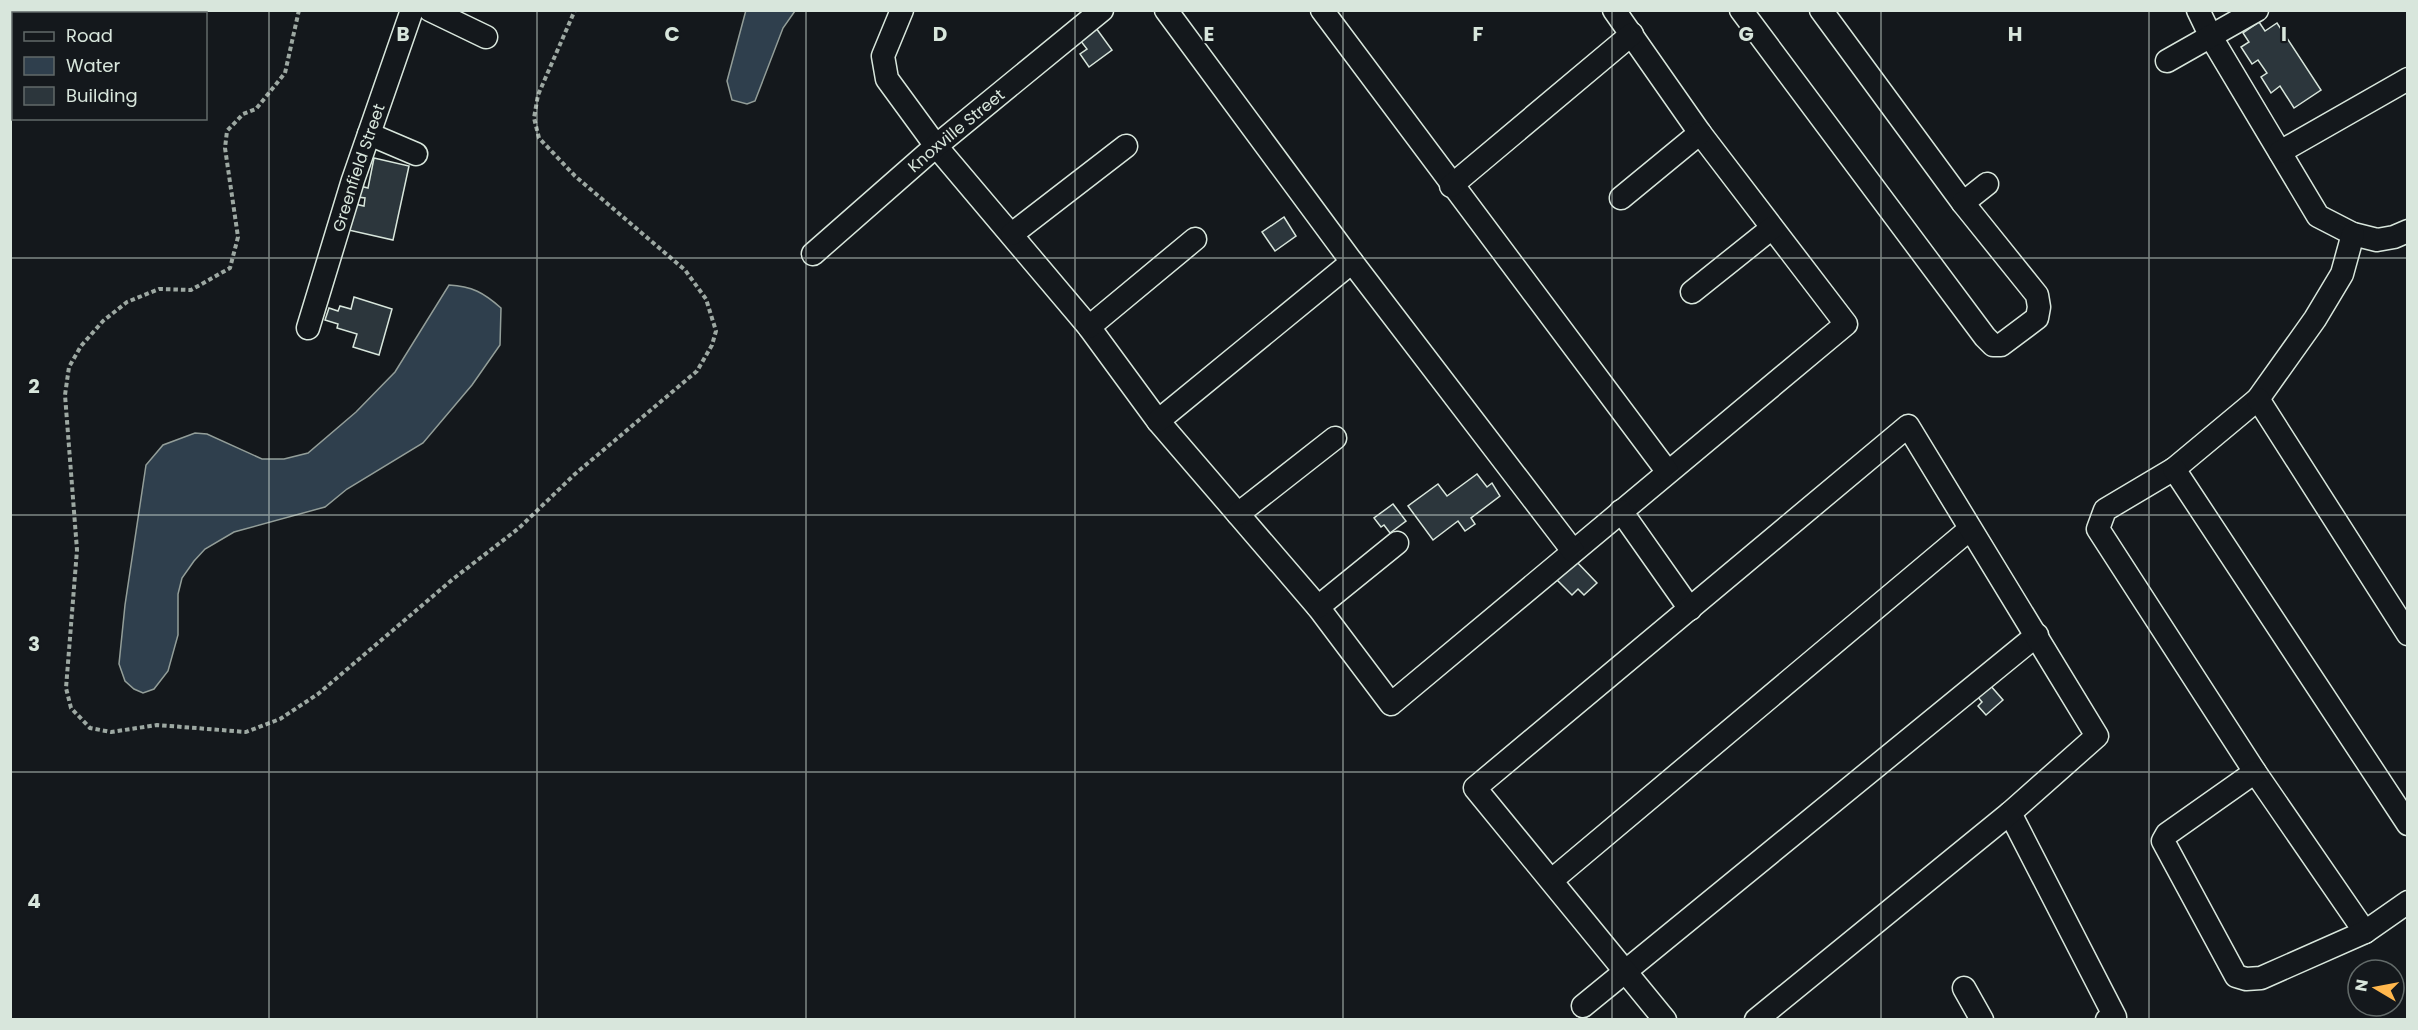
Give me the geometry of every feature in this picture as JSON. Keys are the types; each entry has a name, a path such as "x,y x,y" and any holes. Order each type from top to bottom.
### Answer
{"street":[{"name":"Greenfield Street","path":"308,327 369,134 412,10"},
{"path":"430,10 486,37"},
{"path":"902,10 884,56 887,79 936,146 1089,327 1158,421 1318,607 1392,704 1667,471 1846,324 1700,133 1614,10"},
{"name":"Knoxville Street","path":"813,254 936,146 1102,10"},
{"path":"1166,10 1352,262 1573,550"},
{"path":"1322,10 1451,186 1667,471"},
{"path":"1741,10 1985,337 1992,345 2001,345 2037,318 2039,307 2037,295 1963,203 1821,10"},
{"path":"2198,10 2211,37 2318,216 2353,234 2377,240 2394,237 2408,231"},
{"path":"2167,61 2257,10"},
{"path":"1451,186 1632,34"},
{"path":"2280,152 2408,79"},
{"path":"1621,198 1700,133"},
{"path":"369,134 416,154"},
{"path":"1012,234 1126,146"},
{"path":"1963,203 1987,184"},
{"path":"1692,292 1772,228"},
{"path":"2353,234 2342,273 2315,319 2258,399 2174,469 2105,510 2098,529 2255,772 2365,932"},
{"path":"1089,327 1195,239"},
{"path":"1158,421 1352,262"},
{"path":"2258,399 2408,634"},
{"path":"1665,1020 1475,788 1908,426 2097,736 2010,813 1756,1020"},
{"path":"1238,514 1335,438"},
{"path":"2174,469 2408,824"},
{"path":"1621,511 1690,609"},
{"path":"1552,880 1970,529"},
{"path":"1318,607 1397,543"},
{"path":"1583,1005 2037,635"},
{"path":"2255,772 2167,834 2163,842 2236,976 2246,979 2261,978 2365,932 2408,902"},
{"path":"2010,813 2115,1017 2108,1020"},
{"path":"1965,988 1982,1020"}],"path":[{"path":"299,10 285,73 256,109 243,114 227,131 225,148 238,237 230,268 191,290 159,289 127,302 103,321 81,346 69,367 65,395 77,550 66,688 71,708 90,728 111,732 158,725 246,732 280,719 318,694 453,579 519,528 575,474 697,371 712,345 716,331 706,299 686,270 575,176 539,138 534,118 538,94 575,10"}],"water":[{"path":"746,10 795,11 783,28 755,101 747,104 732,100 727,81"},
{"path":"449,285 477,291 501,308 500,345 472,385 423,443 347,489 325,507 234,532 205,549 182,578 178,594 178,635 168,671 154,689 143,693 134,689 125,681 119,664 125,605 146,465 163,445 195,433 207,434 262,459 284,459 308,453 356,412 395,372"}],"building":[{"path":"2259,22 2265,31 2277,23 2321,90 2294,108 2280,86 2271,93 2261,77 2267,73 2258,60 2252,64 2241,47 2249,42 2243,33"},
{"path":"1096,28 1112,50 1089,67 1080,54 1087,49 1080,40"},
{"path":"374,158 409,166 393,240 344,229 350,203 364,206 365,198 358,197 360,186 368,188"},
{"path":"1284,217 1296,236 1275,251 1262,232"},
{"path":"354,297 392,309 379,355 353,347 357,334 337,328 338,324 325,320 329,308 338,311 340,306 351,309"},
{"path":"1477,474 1487,487 1492,483 1500,496 1471,518 1475,524 1465,531 1458,521 1433,540 1408,506 1438,484 1447,496"},
{"path":"1393,504 1406,521 1390,533 1374,518"},
{"path":"1574,559 1597,583 1584,595 1578,589 1572,595 1555,578"},
{"path":"1990,685 2003,700 1986,715 1978,706 1982,702 1977,696"}]}
